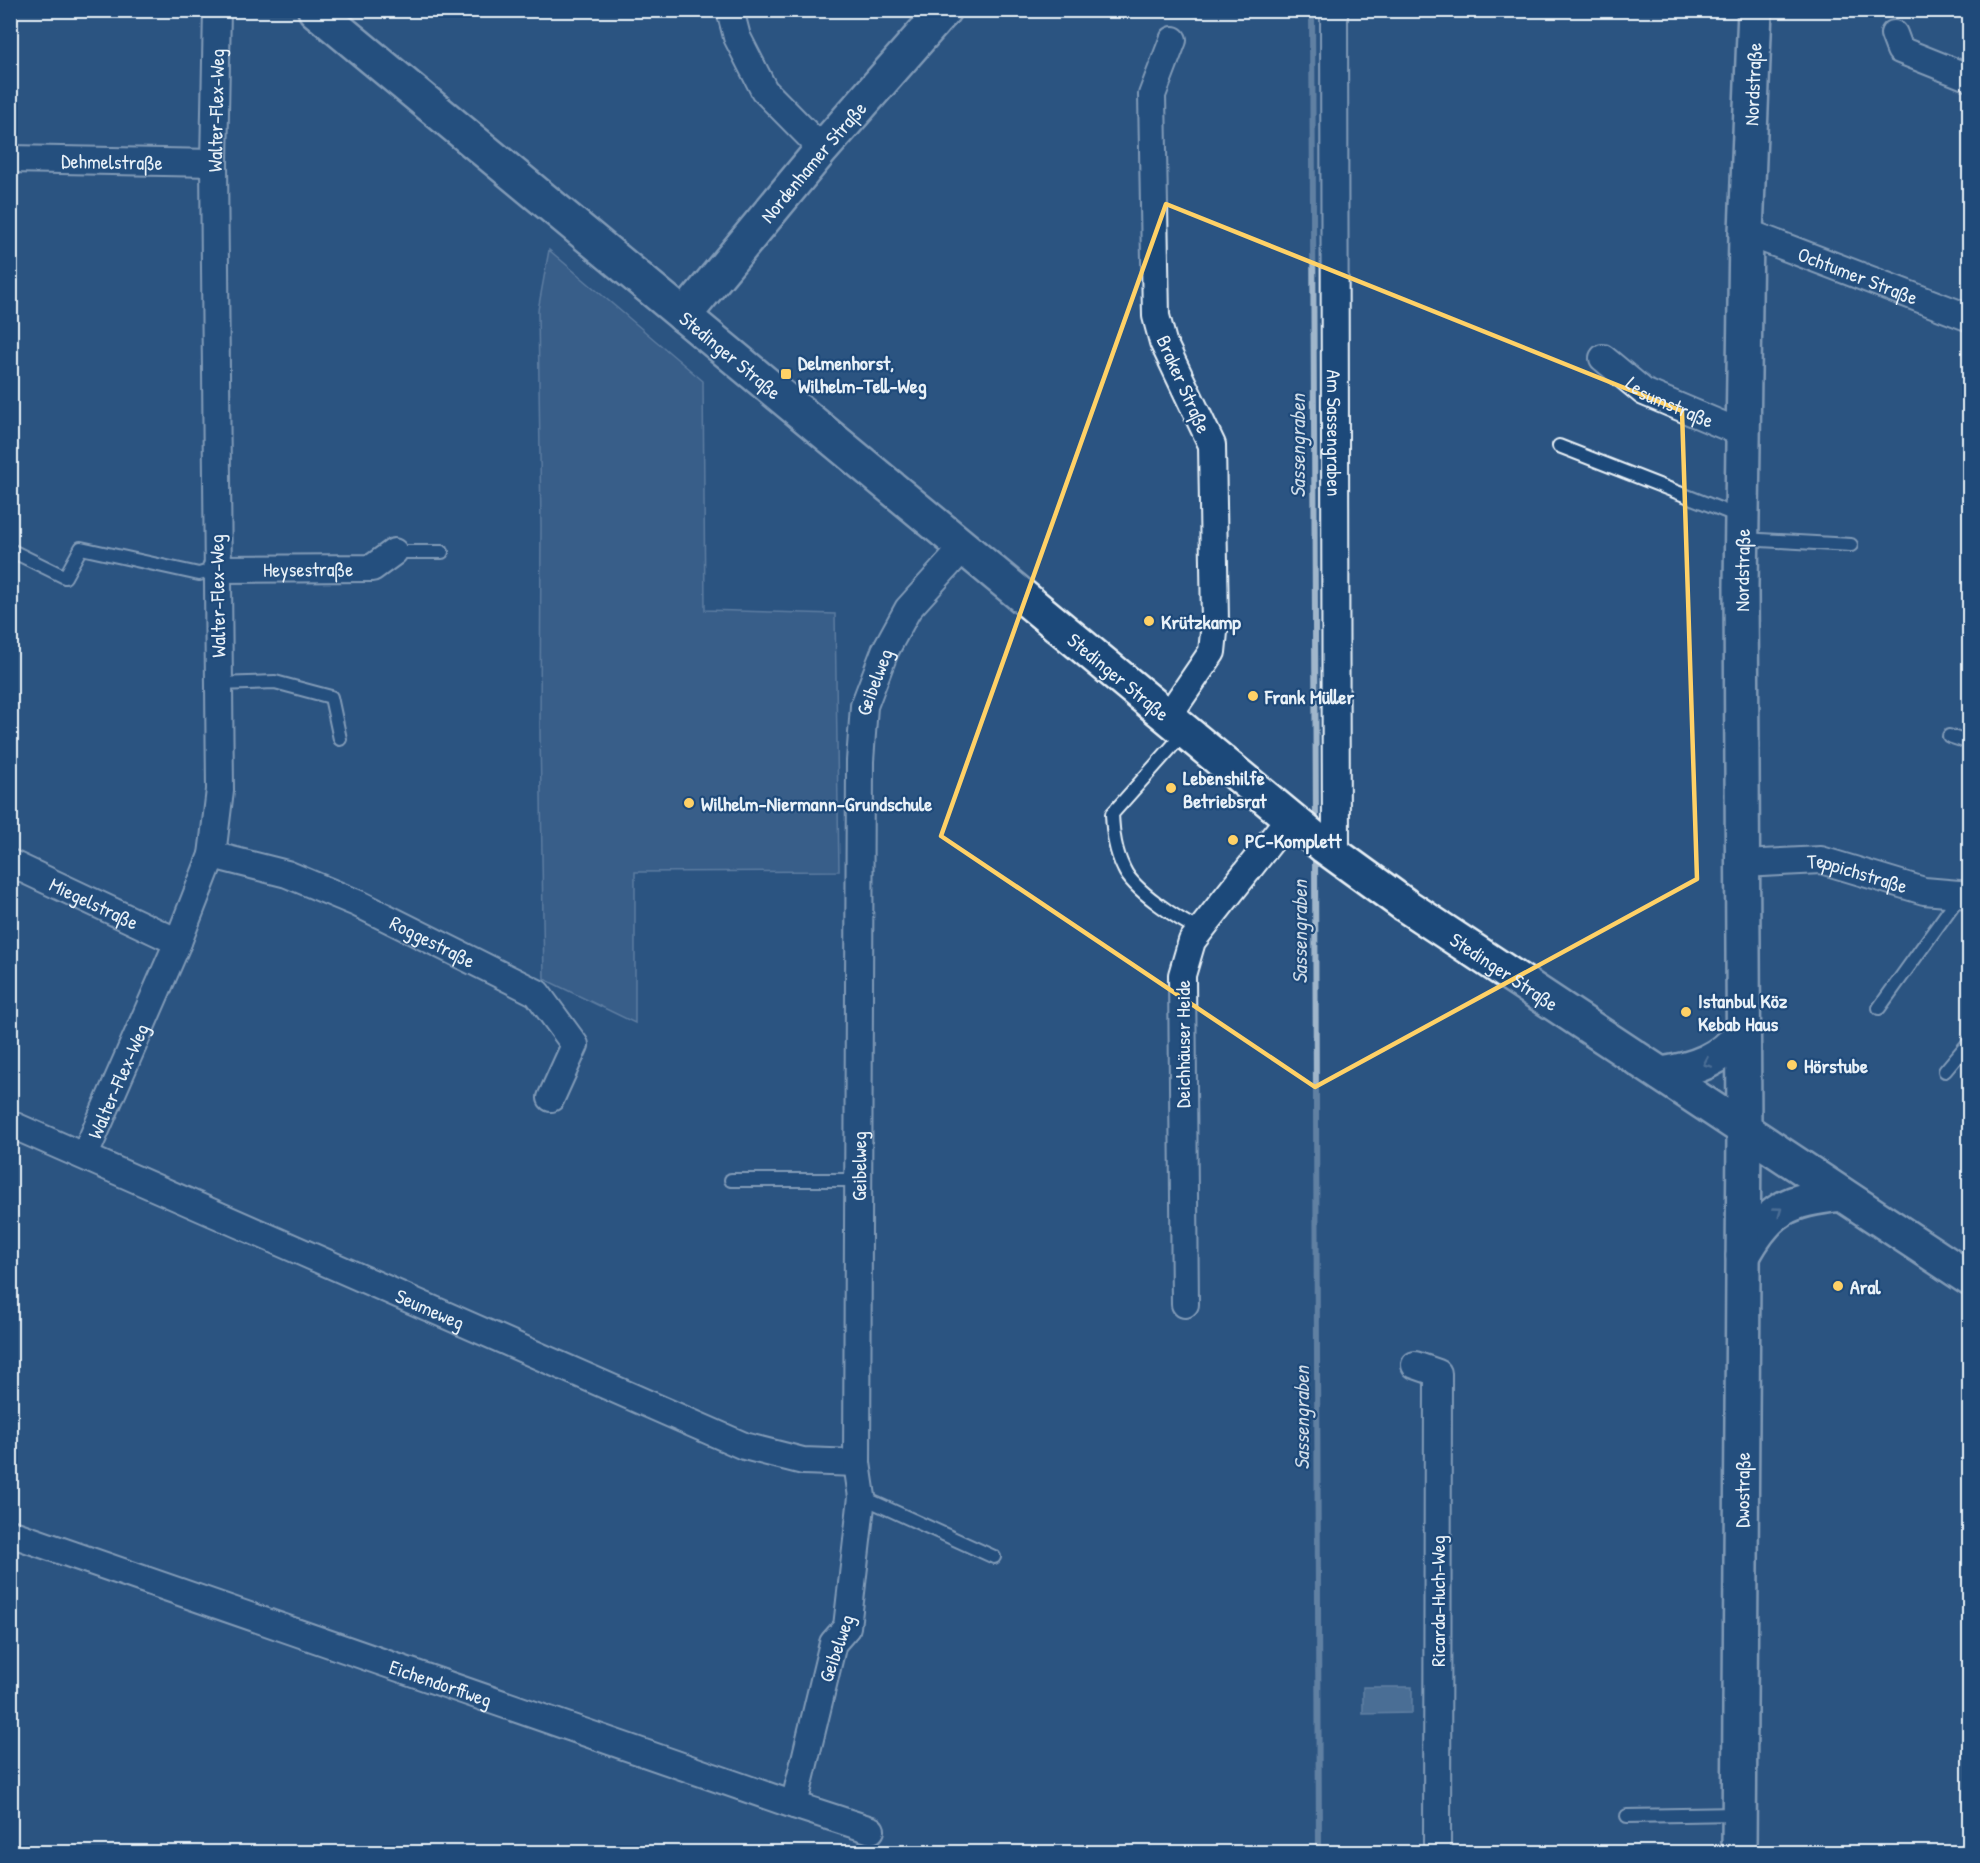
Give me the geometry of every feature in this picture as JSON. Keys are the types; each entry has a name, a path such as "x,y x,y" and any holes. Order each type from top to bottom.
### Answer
{"street":[{"name":"Walter-Flex-Weg","path":"85,1155 178,942 212,855 220,790 216,569 214,163 217,10"},
{"name":"Stedinger Straße","path":"315,10 1314,838 1661,1074 1970,1279"},
{"path":"730,10 737,37 764,90 822,149"},
{"name":"Nordenhamer Straße","path":"684,316 822,149 944,10"},
{"name":"Am Sassengraben","path":"1314,838 1334,10"},
{"name":"Nordstraße","path":"1743,1129 1743,864 1740,743 1742,528 1746,232 1755,10"},
{"path":"1894,34 1900,50 1970,78"},
{"name":"Braker Straße","path":"1173,40 1152,95 1156,316 1163,342 1212,445 1215,622 1212,652 1176,725"},
{"name":"Dehmelstraße","path":"10,159 214,163"},
{"name":"Ochtumer Straße","path":"1746,232 1970,318"},
{"name":"Lesumstraße","path":"1603,358 1644,392 1744,434"},
{"name":"Geibelweg","path":"794,1805 833,1643 847,1627 862,1497 857,1463 860,761 864,706 885,651 908,609 963,548"},
{"name":"Heysestraße","path":"216,569 372,568 394,552"},
{"name":"Deichhäuser Heide","path":"1185,1304 1182,975 1192,941 1200,930 1314,838"},
{"name":"Roggestraße","path":"212,855 287,874 359,904 537,993 575,1045 551,1098"},
{"name":"Teppichstraße","path":"1743,864 1821,860 1924,891 1965,895"},
{"name":"Miegelstraße","path":"10,863 178,942"},
{"path":"1661,1074 1704,1065 1723,1053 1743,1034"},
{"name":"Seumeweg","path":"10,1124 744,1446 802,1461 857,1463"},
{"name":"Dwostraße","path":"1739,1852 1743,1129"},
{"path":"1743,1257 1763,1224 1779,1208 1796,1201 1841,1194"},
{"name":"Ricarda-Huch-Weg","path":"1415,1365 1438,1373 1437,1852"},
{"name":"Eichendorffweg","path":"10,1533 872,1830"}],"lane":[{"path":"1559,446 1742,528 1851,545"},
{"path":"10,550 65,577 81,548 199,574 216,569"},
{"path":"394,552 442,552"},
{"path":"218,684 275,682 331,697 340,739"},
{"path":"1176,725 1112,814 1113,840 1124,871 1183,922 1200,930"},
{"path":"1949,736 1970,743"},
{"path":"1879,1008 1965,895"},
{"path":"1945,1071 1970,1041"},
{"path":"731,1180 858,1180"},
{"path":"862,1497 994,1557"},
{"path":"1627,1816 1739,1814"}],"highlighted area":[{"path":"1166,204 1682,411 1697,879 1315,1087 941,836"}],"shaded area":[{"path":"549,250 703,381 705,610 835,614 839,871 635,872 635,1023 544,979 538,310"},
{"path":"1363,1687 1412,1687 1412,1713 1363,1714"}],"waterway":[{"name":"Sassengraben","path":"1312,10 1316,826"},
{"name":"Sassengraben","path":"1315,854 1319,1852"}],"place":[{"name":"Delmenhorst, Wilhelm-Tell-Weg","path":"786,374"},
{"name":"Krützkamp","path":"1149,621"},
{"name":"Frank Müller","path":"1253,696"},
{"name":"Lebenshilfe Betriebsrat","path":"1171,788"},
{"name":"Wilhelm-Niermann-Grundschule","path":"689,803"},
{"name":"PC-Komplett","path":"1233,840"},
{"name":"Istanbul Köz Kebab Haus","path":"1686,1012"},
{"name":"Hörstube","path":"1792,1065"},
{"name":"Aral","path":"1838,1286"}]}
